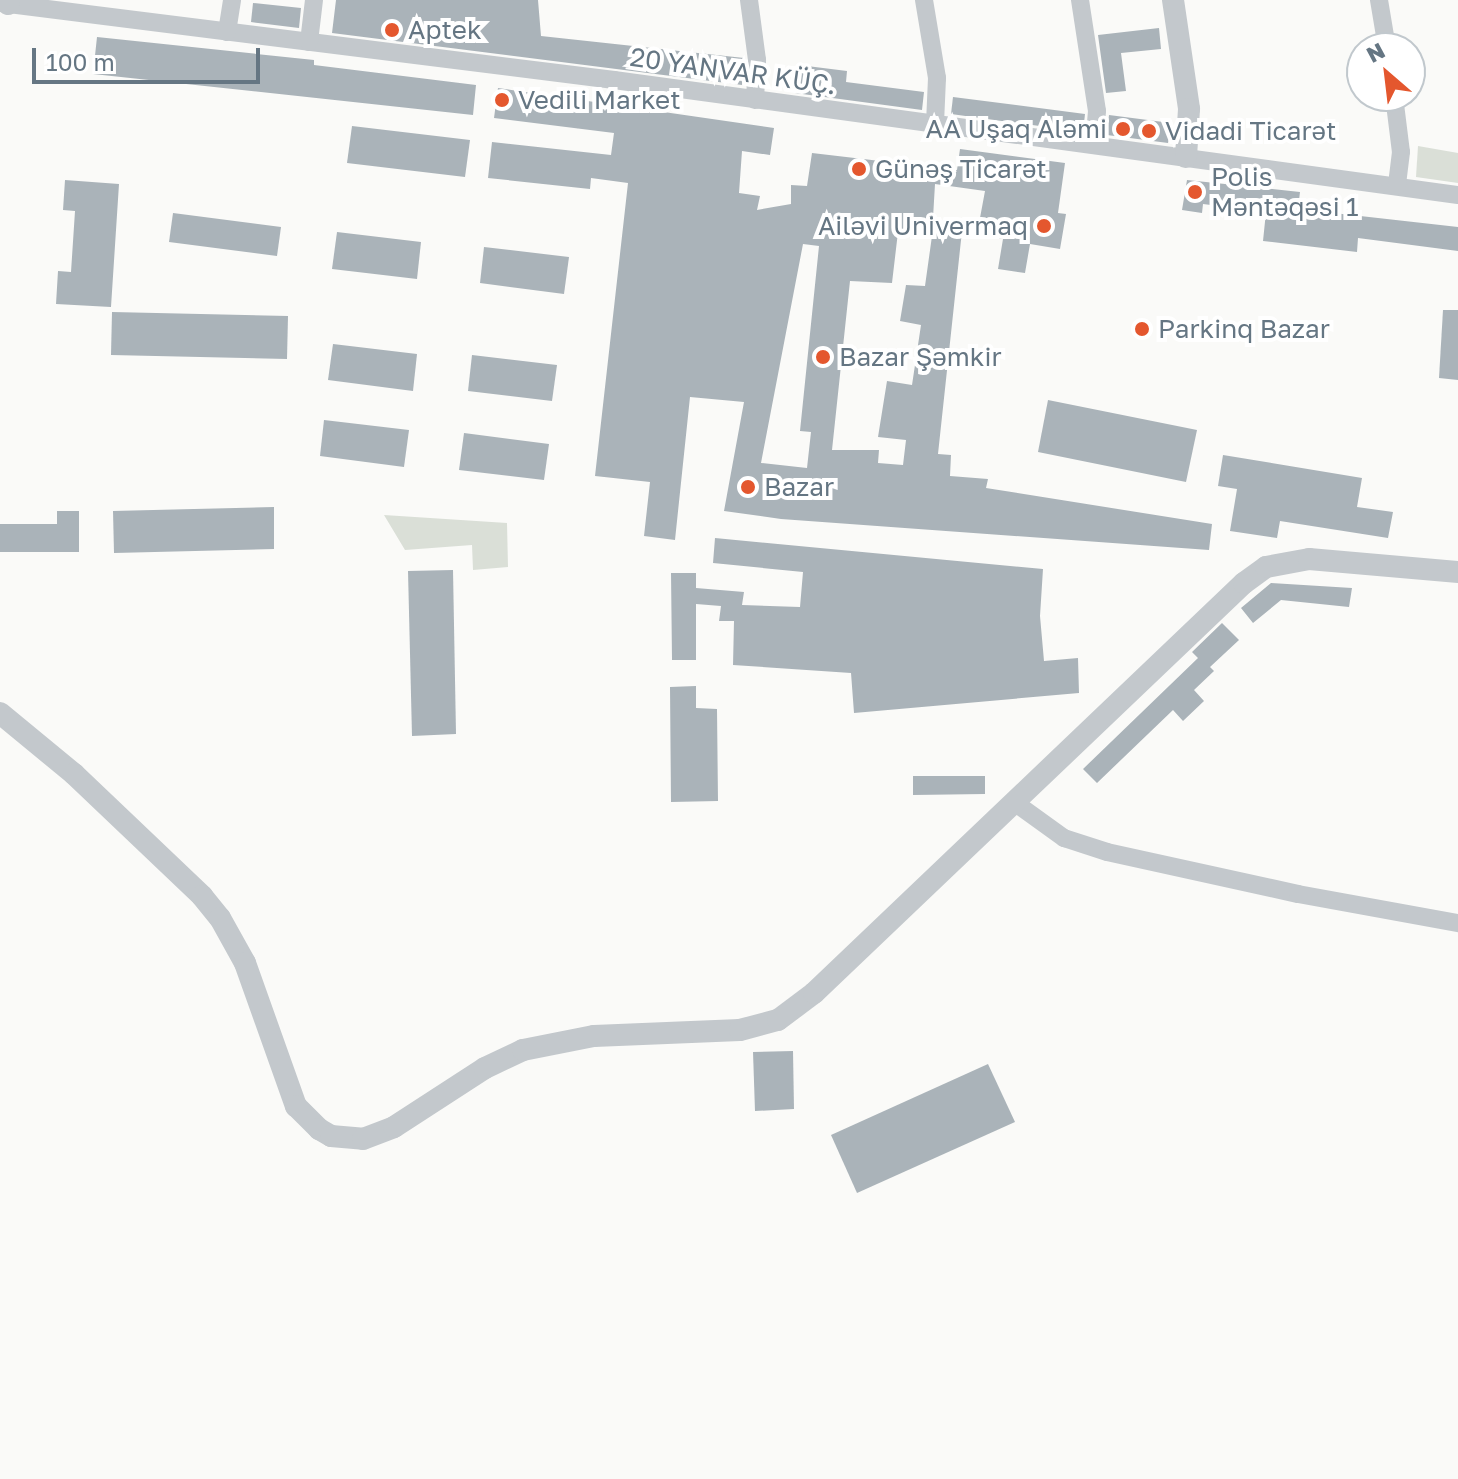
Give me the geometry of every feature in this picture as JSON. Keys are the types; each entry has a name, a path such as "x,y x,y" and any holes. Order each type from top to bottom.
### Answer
{"street":[{"path":"227,32 232,0"},
{"path":"309,42 314,0"},
{"path":"749,0 757,60 755,100"},
{"path":"924,0 937,78 935,124"},
{"path":"1080,0 1097,111 1094,144"},
{"path":"1173,0 1189,109 1186,157"},
{"path":"1379,0 1384,32"},
{"name":"20 YANVAR KÜÇ.","path":"6,2 1094,144 1458,195"},
{"path":"1396,112 1401,152 1397,186"},
{"path":"0,713 46,749 175,867 220,918 245,963 296,1106 319,1129 346,1139 363,1139 394,1127 485,1068 523,1050 594,1036 740,1030 778,1020 814,993 1244,583 1266,567 1309,559 1458,572"},
{"path":"1014,802 1064,838 1107,852 1458,923"}],"shaded area":[{"path":"1418,146 1458,153 1458,183 1416,177"},
{"path":"384,515 507,523 508,567 473,570 472,545 405,550"}],"building":[{"path":"336,0 538,0 541,36 744,58 742,85 332,33"},
{"path":"253,3 301,8 299,28 251,22"},
{"path":"1159,28 1161,49 1121,53 1126,91 1106,93 1098,35"},
{"path":"97,37 314,60 314,65 476,85 473,115 93,74"},
{"path":"799,65 847,71 846,82 924,92 922,110 795,93"},
{"path":"498,88 774,128 770,155 742,151 739,193 760,196 757,210 791,204 791,185 807,186 812,153 957,170 960,149 1065,163 1058,213 1066,214 1060,249 1030,244 1025,273 998,269 1003,239 977,234 985,191 935,184 932,235 933,227 962,231 938,454 951,455 950,476 988,479 986,488 1212,524 1209,550 781,519 724,511 744,402 690,397 675,540 644,536 650,482 595,476 628,183 591,178 590,189 488,178 492,142 611,155 614,133 494,118","holes":["898,232 932,236 925,286 906,285 900,321 921,325 912,385 887,381 878,437 906,440 903,465 878,463 879,450 832,450 850,281 892,283","803,244 819,246 800,431 811,432 807,468 761,463"]},
{"path":"953,97 1085,114 1083,132 951,114"},
{"path":"1109,115 1171,123 1168,143 1107,135"},
{"path":"352,126 470,140 465,177 347,163"},
{"path":"65,180 119,184 111,307 56,304 58,271 71,272 75,211 63,210"},
{"path":"1187,180 1300,192 1298,209 1458,227 1458,251 1358,238 1357,252 1263,241 1266,212 1203,204 1202,213 1182,210"},
{"path":"173,213 281,227 277,256 169,242"},
{"path":"337,232 421,242 417,279 332,269"},
{"path":"484,247 569,257 564,294 480,283"},
{"path":"1443,310 1458,310 1458,380 1439,378"},
{"path":"112,312 288,316 287,359 111,355"},
{"path":"333,344 417,354 413,391 328,380"},
{"path":"472,355 557,365 552,401 468,391"},
{"path":"1048,400 1197,430 1186,482 1038,452"},
{"path":"324,420 409,430 404,467 320,456"},
{"path":"464,433 549,444 544,480 459,470"},
{"path":"1223,455 1362,478 1357,507 1393,512 1388,538 1280,521 1277,538 1230,531 1237,489 1218,486"},
{"path":"274,507 274,549 114,553 113,511"},
{"path":"57,511 79,511 79,552 0,552 0,524 57,524"},
{"path":"715,538 1043,569 1040,616 1044,661 1078,658 1079,693 854,713 851,673 733,665 734,621 719,621 721,606 696,604 696,660 672,660 671,573 696,573 696,588 744,592 742,605 800,607 803,572 713,563"},
{"path":"453,570 456,734 412,736 408,571"},
{"path":"1271,583 1352,588 1349,607 1281,600 1253,623 1241,608"},
{"path":"1222,623 1239,640 1210,667 1214,671 1194,690 1204,701 1183,721 1173,710 1097,783 1083,769 1198,658 1192,652"},
{"path":"696,686 696,708 717,709 718,801 671,802 670,687"},
{"path":"913,776 985,776 985,794 913,795"},
{"path":"793,1051 794,1109 755,1111 753,1052"},
{"path":"988,1064 1015,1122 857,1193 831,1135"}],"place":[{"name":"Aptek","path":"392,30"},
{"name":"Vedili Market","path":"502,100"},
{"name":"AA Uşaq Aləmi","path":"1123,129"},
{"name":"Vidadi Ticarət","path":"1149,131"},
{"name":"Günəş Ticarət","path":"859,169"},
{"name":"Polis Məntəqəsi 1","path":"1195,192"},
{"name":"Ailəvi Univermaq","path":"1044,226"},
{"name":"Parkinq Bazar","path":"1142,329"},
{"name":"Bazar Şəmkir","path":"823,357"},
{"name":"Bazar","path":"748,487"}]}
